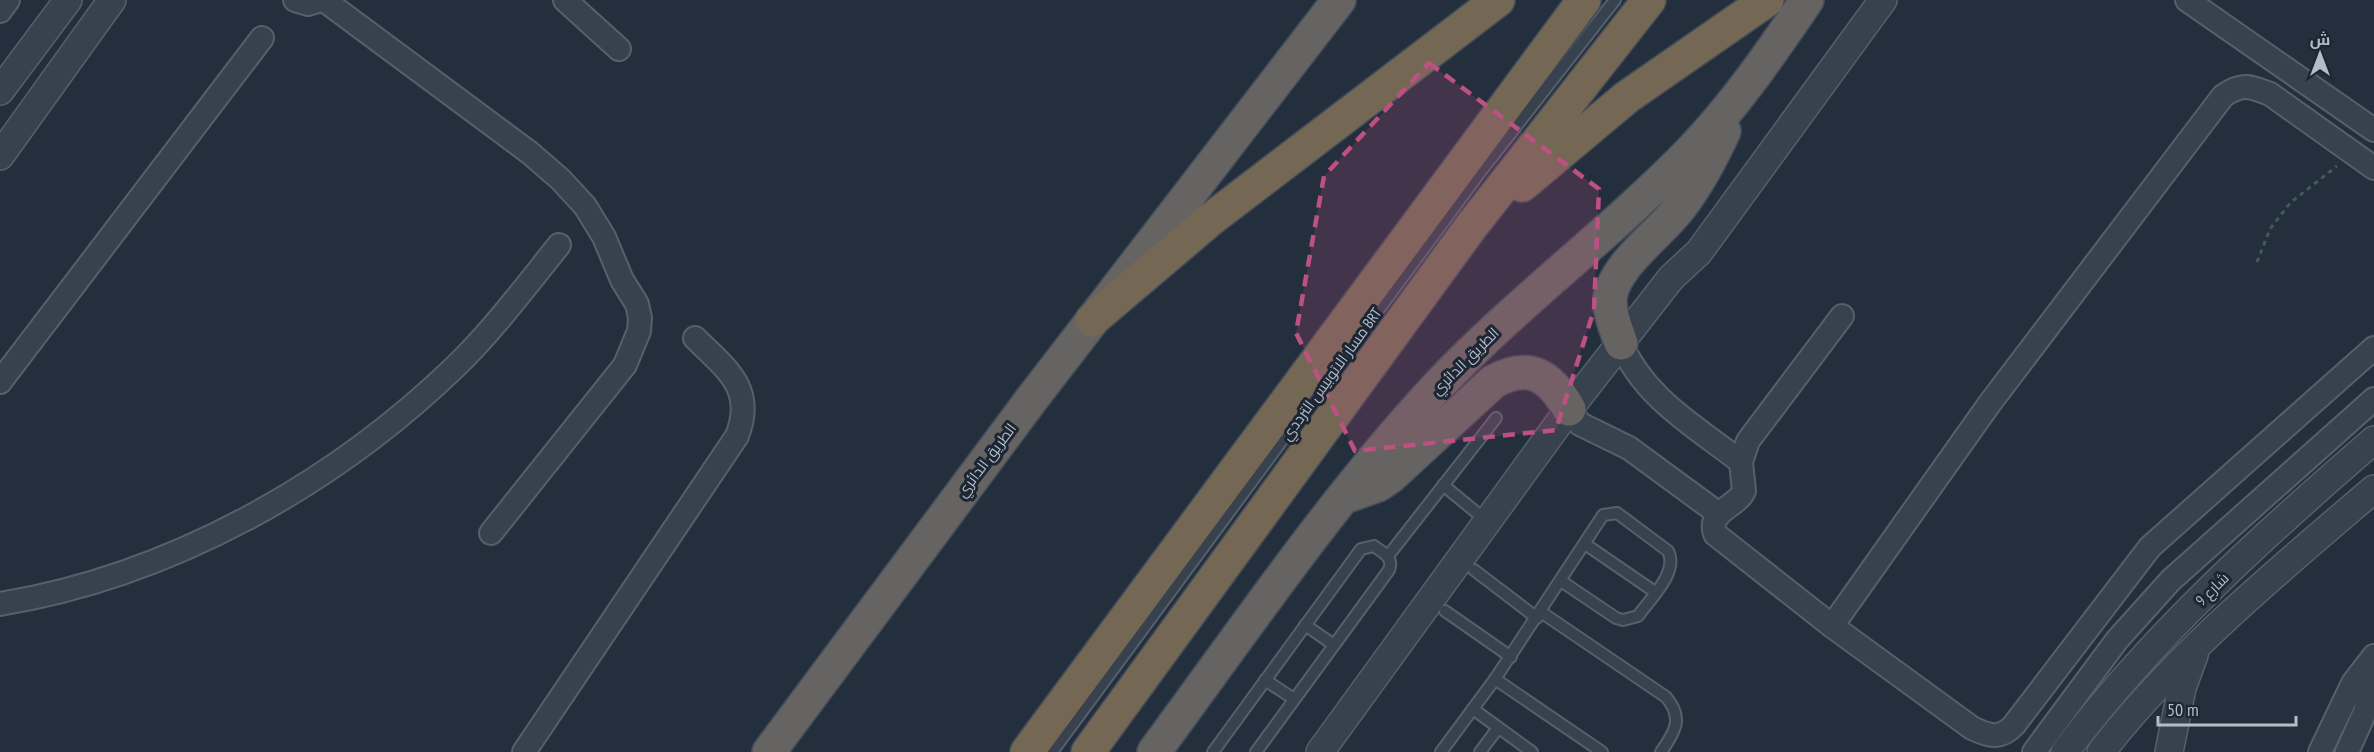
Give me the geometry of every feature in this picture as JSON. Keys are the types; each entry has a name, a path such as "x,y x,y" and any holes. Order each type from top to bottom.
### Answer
{"highway":[{"name":"الطريق الدائري","path":"769,752 1092,320 1339,0"},
{"path":"1092,320 1211,219 1498,0"},
{"path":"1027,752 1584,0"},
{"path":"1088,752 1470,228 1649,0"},
{"path":"1470,228 1627,97 1767,0"},
{"name":"الطريق الدائري","path":"1154,752 1342,498 1437,387 1522,303 1691,151 1741,94 1807,0"},
{"path":"1624,350 1611,313 1610,298 1614,285 1629,263 1686,200 1714,153 1741,94"},
{"path":"1342,498 1378,485 1390,477 1493,382 1510,372 1539,376 1553,386 1574,417"}],"street":[{"path":"0,11 8,0"},
{"path":"0,91 68,0"},
{"path":"0,156 112,0"},
{"path":"295,0 308,4 323,0 521,146 560,179 595,222 612,254 622,280 637,304 640,318 639,330 625,365 490,533"},
{"path":"565,0 619,49"},
{"path":"1329,751 1488,522 1574,417 1624,350 1671,278 1699,252 1883,0"},
{"path":"2187,0 2374,130"},
{"path":"0,382 262,38"},
{"path":"1832,626 1990,403 2223,96 2236,87 2251,87 2270,94 2374,168"},
{"path":"0,604 89,585 164,557 236,523 321,472 388,426 457,364 489,331 559,245"},
{"path":"1842,316 1748,441 1741,462 1744,491 1738,501 1719,514 1713,524 1718,538 1832,626 1972,728 1996,736 2006,734 2150,547 2374,348"},
{"path":"524,752 737,436 743,415 741,392 729,372 694,338"},
{"path":"1624,350 1654,394 1741,462"},
{"path":"2034,752 2117,640 2170,580 2374,399"},
{"path":"1574,417 1629,448 1719,514"},
{"path":"1329,751 1445,611 1574,417"},
{"name":"شارع 9","path":"2065,752 2153,647 2294,509 2374,440"},
{"name":"شارع 9","path":"2101,752 2128,717 2200,642 2374,489"},
{"path":"2294,509 2319,536"},
{"path":"2169,752 2182,687 2200,642"},
{"path":"2320,752 2354,683 2374,656"},
{"path":"2347,752 2365,712 2374,670"}],"lane":[{"name":"مسار الاتوبيس الترددي BRT","path":"1052,752 1478,175 1615,0"},
{"path":"1388,556 1496,418"},
{"path":"1443,485 1488,522"},
{"path":"1442,751 1539,615 1603,515 1617,513 1668,551 1671,557 1670,571 1638,616 1623,620 1561,581"},
{"path":"1585,544 1655,592"},
{"path":"1213,752 1361,549 1374,546 1388,556 1389,570 1256,752"},
{"path":"1474,570 1666,697 1674,706 1677,729 1661,752"},
{"path":"1445,611 1510,657"},
{"path":"1305,625 1334,645"},
{"path":"1495,679 1602,752"},
{"path":"1265,680 1294,699"},
{"path":"1473,709 1532,752"},
{"path":"1480,752 1498,728"}],"path":[{"path":"2257,262 2270,230 2279,216 2302,192 2335,168 2349,150"}],"highlighted area":[{"path":"1429,63 1599,189 1594,310 1556,430 1355,451 1296,333 1324,176"}]}
